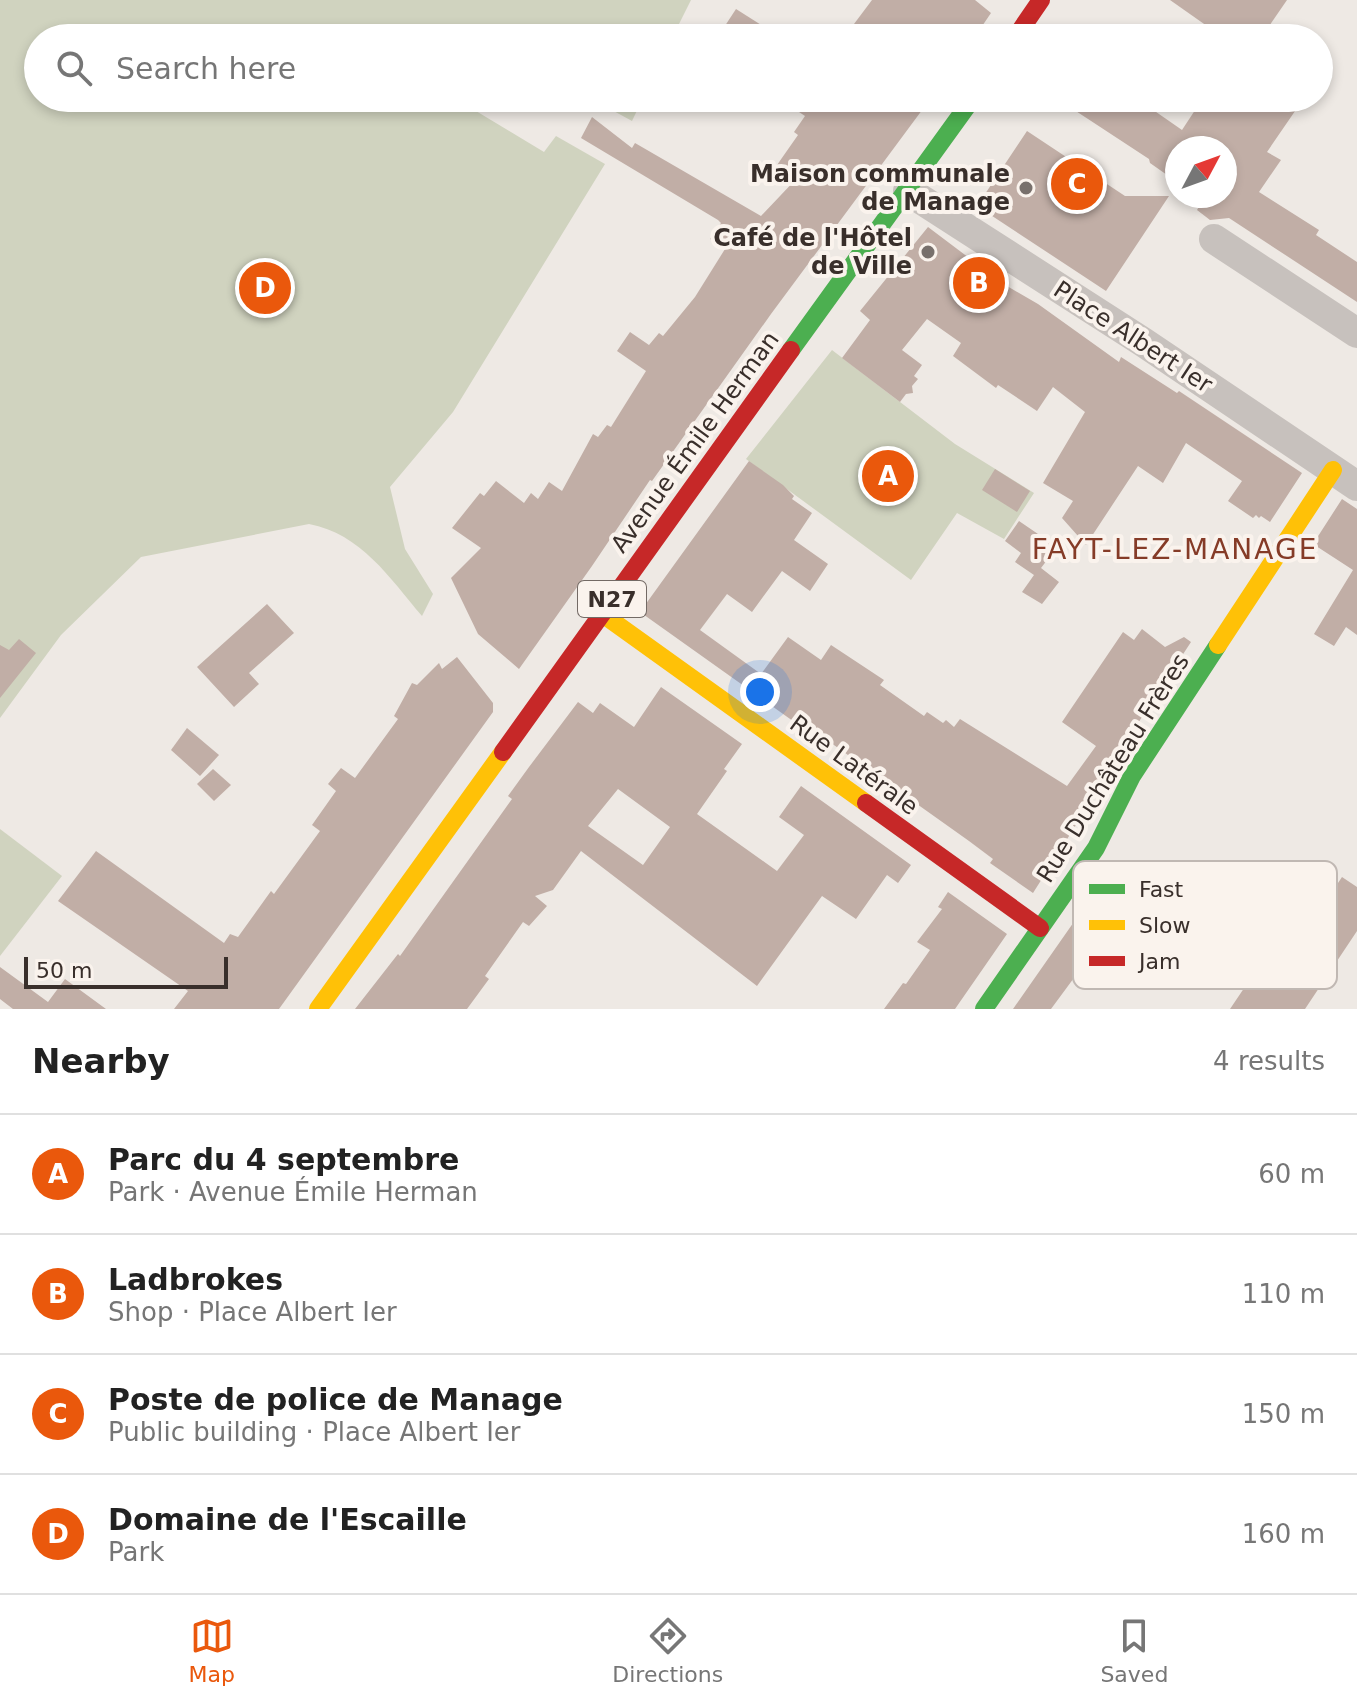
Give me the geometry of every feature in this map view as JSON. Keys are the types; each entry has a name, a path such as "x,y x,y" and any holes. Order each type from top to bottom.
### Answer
{"street":[{"path":"1025,24 1041,0"},
{"name":"Avenue Émile Herman","path":"318,1009 963,112"},
{"name":"Place Albert Ier","path":"908,191 1143,342 1345,478"},
{"path":"1214,239 1357,333"},
{"name":"Rue Duchâteau Frères","path":"1087,861 1132,776 1345,478"},
{"name":"Rue Latérale","path":"601,613 1040,928"},
{"name":"Rue Duchâteau Frères","path":"984,1009 1073,881"}],"green space":[{"path":"0,0 691,0 679,24 24,24 24,112 478,112 544,152 556,136 605,164 453,412 390,487 405,549 433,594 422,616 359,547 327,529 309,524 141,557 61,635 0,718"},
{"path":"616,112 636,112 632,121"},
{"path":"832,350 955,444 1034,493 1004,539 957,513 911,580 746,459"},
{"path":"0,829 62,876 0,956"}],"building":[{"path":"872,0 975,0 991,13 984,24 854,24"},
{"path":"1170,0 1287,0 1271,24 1204,24"},
{"path":"736,9 760,24 726,24"},
{"path":"799,112 921,112 650,480 519,669 478,634 451,578 481,548 452,528 480,493 484,496 496,481 524,503 531,493 538,499 549,482 562,491 593,434 598,437 607,425 611,427 646,371 617,351 630,332 649,345 659,333 663,336 695,297 725,249 710,239 721,223 718,220 581,138 592,117 632,148 635,143 761,216 798,177 777,165 798,135 794,132 805,116"},
{"path":"1077,112 1156,112 1182,130 1194,112 1294,112 1267,152 1281,160 1259,192 1319,230 1316,235 1357,262 1357,302 1229,218 1210,220 1197,210 1237,208 1237,136 1165,136 1165,174 1149,159"},
{"path":"1027,131 1125,196 1165,196 1165,202 1106,291 977,206"},
{"path":"928,227 997,279 1005,289 1007,286 1038,304 1119,362 1121,357 1177,393 1179,391 1302,473 1270,522 1261,516 1253,518 1228,501 1242,481 1186,443 1163,483 1138,466 1086,545 1062,518 1073,501 1043,483 1085,412 1053,387 1037,411 998,385 996,388 953,356 961,343 927,319 902,350 922,365 914,376 918,379 912,386 913,393 906,394 900,402 842,358 870,320 860,311"},
{"path":"749,461 783,485 794,496 792,499 812,513 794,540 828,564 810,591 782,571 752,612 727,594 700,630 761,674 788,637 821,660 831,645 884,680 880,685 924,716 927,712 954,727 960,719 1067,786 1096,746 1062,722 1123,632 1134,640 1142,629 1165,647 1184,637 1191,642 1112,763 1084,819 1079,826 1076,825 1033,893 990,863 993,859 969,841 640,612"},
{"path":"995,469 1030,491 1017,512 982,490"},
{"path":"1342,499 1357,509 1357,635 1346,627 1334,646 1314,634 1353,570 1313,544"},
{"path":"1019,521 1057,547 1041,568 1059,582 1042,604 1022,592 1034,575 1015,562 1021,553 1005,541"},
{"path":"267,604 294,633 249,673 259,684 234,707 197,667"},
{"path":"19,639 36,653 0,698 0,645 9,650"},
{"path":"457,657 493,703 493,712 279,1009 174,1009 188,991 58,901 96,851 224,943 230,934 238,937 320,831 312,825 336,791 328,784 341,768 355,778 398,719 394,716 412,683 417,685 439,663 442,669"},
{"path":"661,687 742,744 697,814 777,871 804,835 779,817 801,786 911,865 898,883 887,875 856,919 822,896 757,986 581,851 553,890 535,896 547,906 529,926 523,922 485,976 489,979 467,1009 355,1009 398,954 400,956 512,799 508,796 578,702 593,713 600,703 634,727","holes":["618,789 670,827 643,865 588,826"]},
{"path":"187,728 219,755 200,776 171,750"},
{"path":"213,769 231,785 214,801 197,784"},
{"path":"1342,877 1357,887 1357,931 1337,961 1337,884"},
{"path":"948,892 1007,934 955,1009 884,1009 930,950 917,942 942,909 938,907"},
{"path":"1073,923 1073,979 1051,1009 1013,1009"},
{"path":"0,967 48,1002 65,979 106,1009 13,1009 0,999"},
{"path":"1243,989 1318,989 1305,1009 1230,1009"}],"traffic: fast":[{"path":"791,350 963,112"},
{"path":"1087,861 1132,776 1218,645"},
{"path":"984,1009 1073,881"}],"traffic: slow":[{"path":"1218,645 1333,470"},
{"path":"601,613 866,803"},
{"path":"318,1009 503,752"}],"traffic: jam":[{"path":"1025,24 1041,0"},
{"path":"503,752 791,350"},
{"path":"866,803 1040,928"}],"place":[{"name":"Poste de police de Manage","path":"1077,184"},
{"name":"Maison communale de Manage","path":"1026,188"},
{"name":"Café de l'Hôtel de Ville","path":"928,252"},
{"name":"Ladbrokes","path":"979,283"},
{"name":"Domaine de l'Escaille","path":"265,288"},
{"name":"Parc du 4 septembre","path":"888,476"}],"district":[{"name":"FAYT-LEZ-MANAGE","path":"1175,549"}]}
